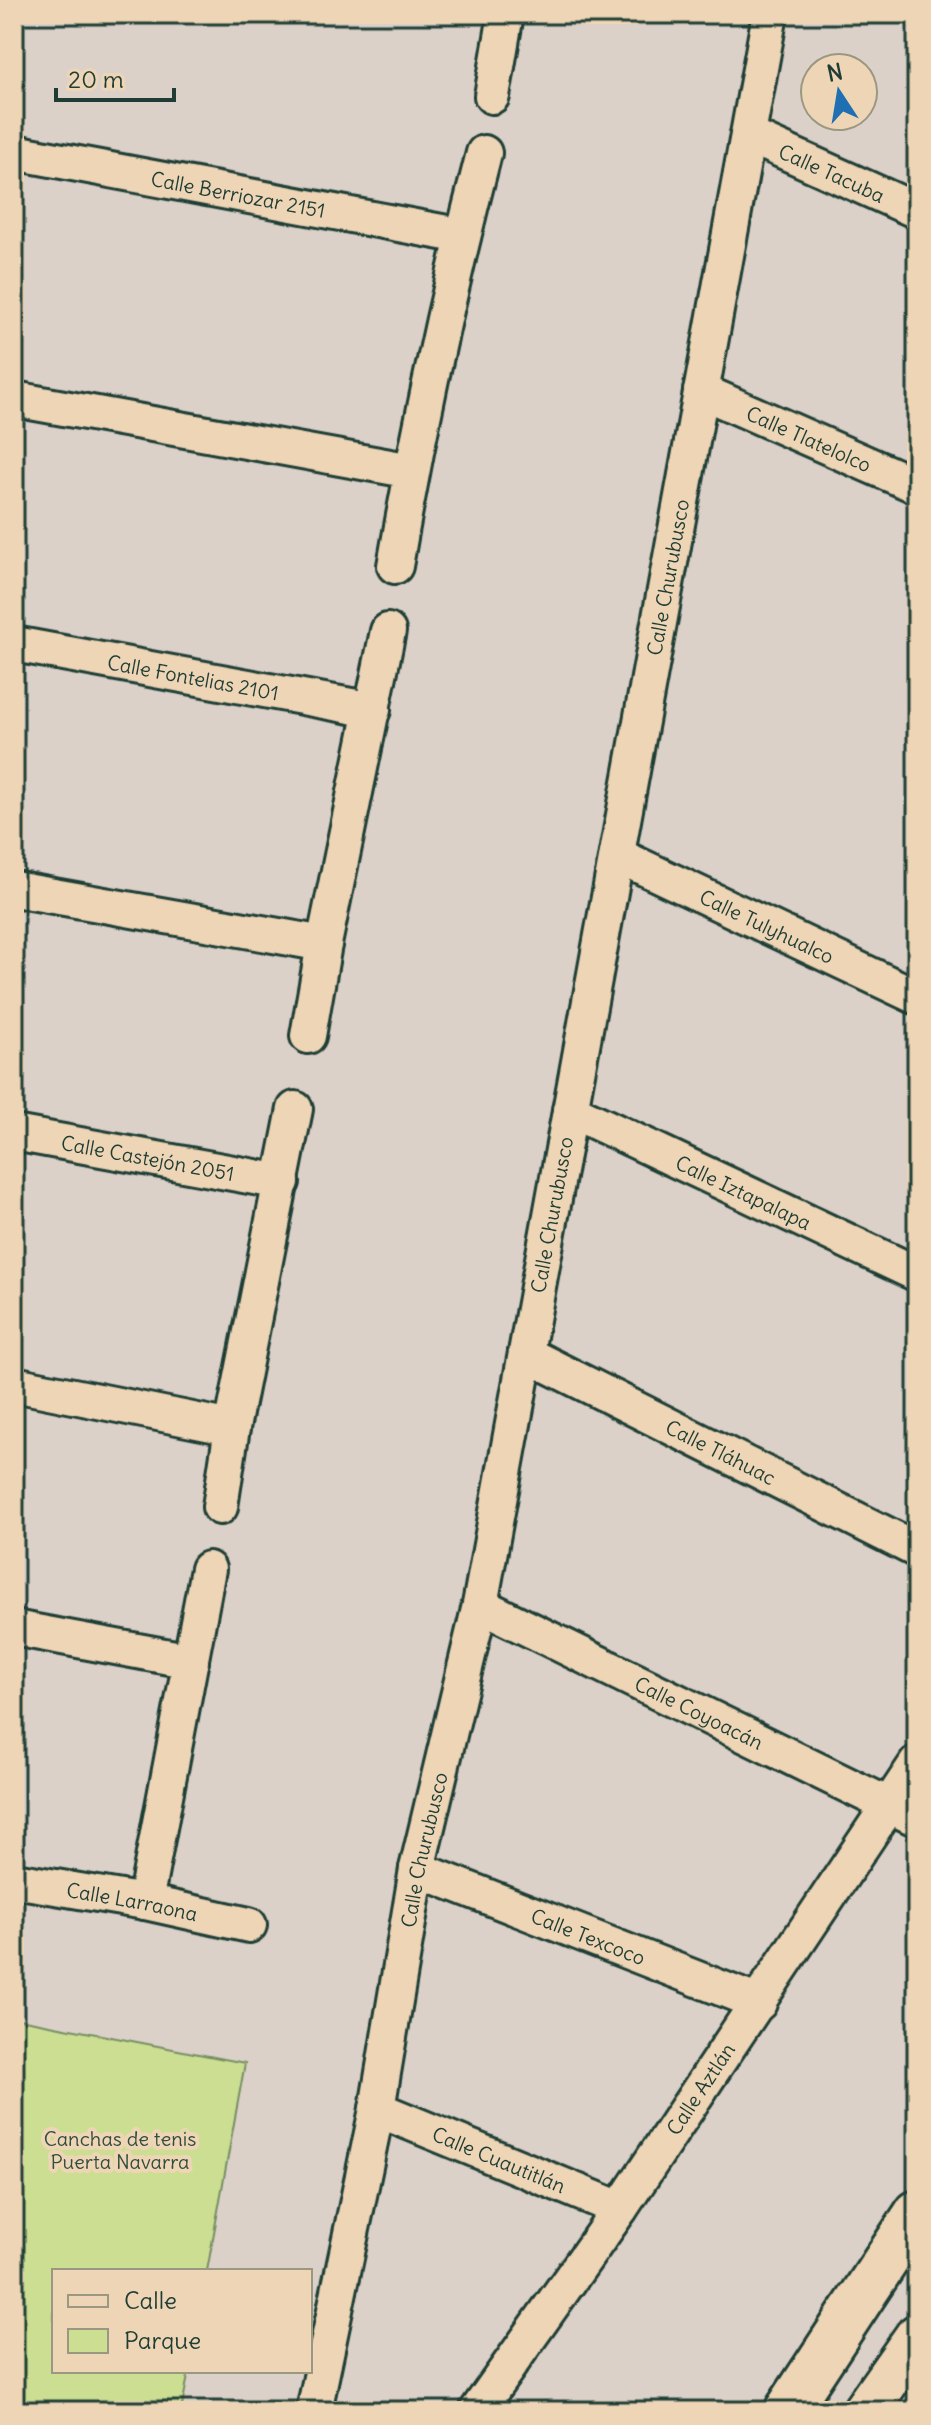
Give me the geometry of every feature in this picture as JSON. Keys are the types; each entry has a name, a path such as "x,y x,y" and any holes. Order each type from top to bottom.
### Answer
{"street":[{"path":"492,96 506,14"},
{"name":"Calle Churubusco","path":"314,2411 377,2109 417,1869 480,1605 770,14"},
{"name":"Calle Tacuba","path":"748,135 917,211"},
{"name":"Calle Berriozar 2151","path":"14,152 463,236"},
{"path":"395,566 412,471 484,153"},
{"name":"Calle Tlatelolco","path":"701,391 917,486"},
{"path":"14,399 412,471"},
{"path":"308,1036 388,631"},
{"name":"Calle Fontelias 2101","path":"14,644 373,710"},
{"name":"Calle Tulyhualco","path":"617,855 917,997"},
{"path":"14,889 324,944"},
{"path":"220,1507 232,1428 295,1109"},
{"name":"Calle Iztapalapa","path":"570,1110 917,1274"},
{"name":"Calle Castejón 2051","path":"14,1133 282,1182"},
{"name":"Calle Tláhuac","path":"526,1354 917,1550"},
{"path":"14,1384 232,1428"},
{"path":"145,1902 208,1569"},
{"name":"Calle Coyoacán","path":"480,1605 903,1812"},
{"path":"14,1628 191,1661"},
{"name":"Calle Aztlán","path":"477,2411 620,2209 759,2003 903,1812 917,1763"},
{"name":"Calle Texcoco","path":"417,1869 759,2003"},
{"name":"Calle Larraona","path":"14,1880 145,1902 249,1925"},
{"name":"Calle Cuautitlán","path":"377,2109 620,2209"},
{"path":"787,2411 917,2213"},
{"path":"865,2411 917,2337"}],"green space":[{"name":"Canchas de tenis Puerta Navarra","path":"14,2018 245,2063 207,2269 52,2269 52,2373 189,2373 181,2411 14,2411"}]}
